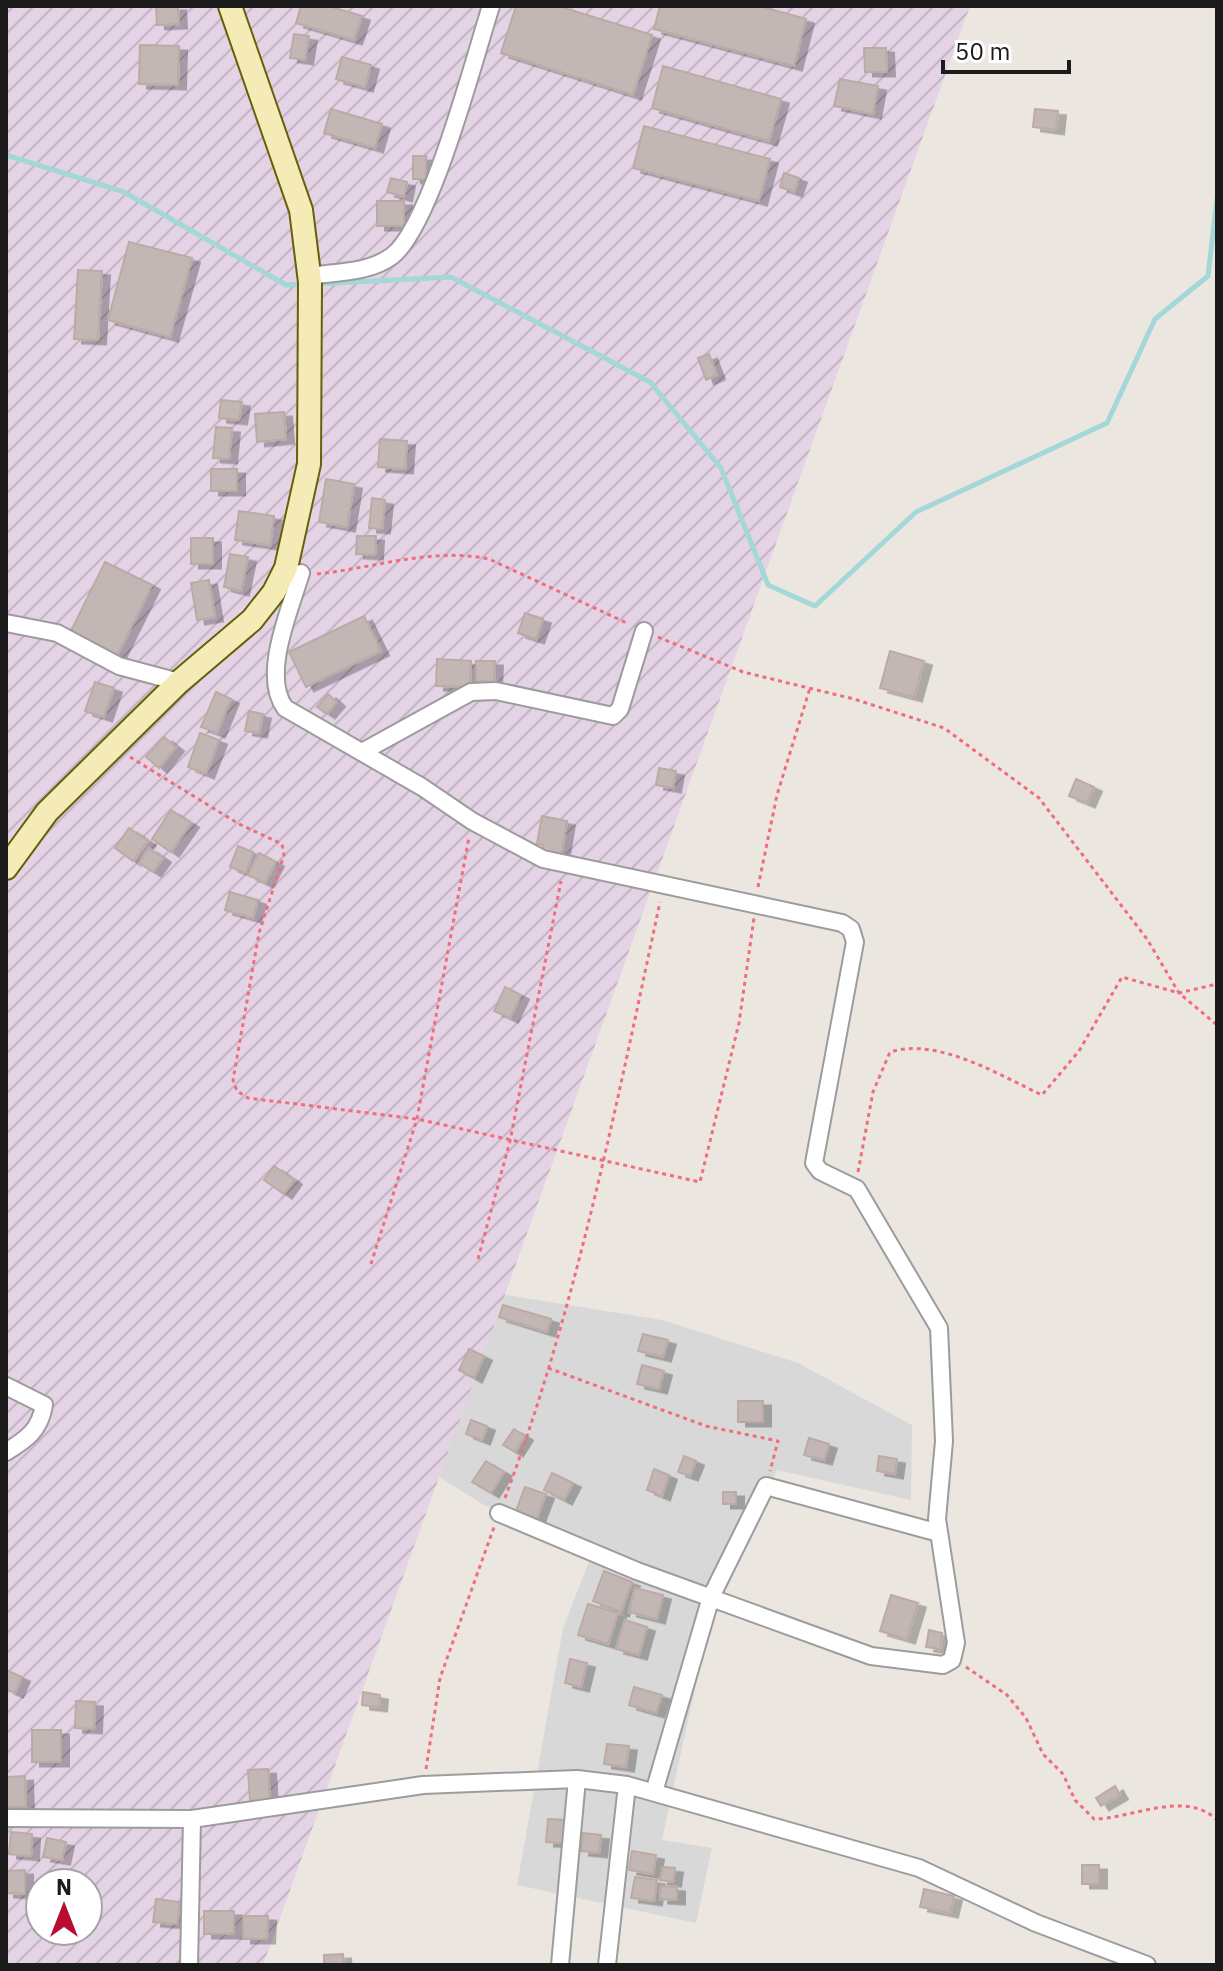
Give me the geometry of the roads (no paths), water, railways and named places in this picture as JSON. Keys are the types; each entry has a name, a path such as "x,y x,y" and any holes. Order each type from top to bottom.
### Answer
{"main road":[{"path":"6,868 47,812 179,682 252,620 274,592 286,568 309,464 310,279 301,210 230,6"}],"street":[{"path":"310,279 370,268 395,254 406,241 438,169 491,6"},
{"path":"301,573 273,675 277,696 285,708 472,821 543,859 842,923 851,929 855,942 814,1163 820,1171 857,1189 939,1328 944,1441 937,1519 956,1643 952,1660 943,1665 871,1656 499,1513"},
{"path":"6,623 57,633 119,666 179,682"},
{"path":"362,752 471,692 496,691 613,716 620,709 644,631"},
{"path":"6,1386 44,1405 42,1423 28,1439 6,1452"},
{"path":"654,1792 711,1597 766,1486 939,1533"},
{"path":"6,1818 192,1819 423,1785 577,1779 627,1785 919,1868 1036,1923 1147,1965"},
{"path":"560,1965 577,1779"},
{"path":"607,1965 627,1785"},
{"path":"189,1965 192,1819"}],"waterway":[{"path":"6,155 124,192 286,285 303,284"},
{"path":"317,284 451,277 650,382 721,468 768,585 815,606 916,512 1107,423 1155,319 1208,276 1217,199"}]}
